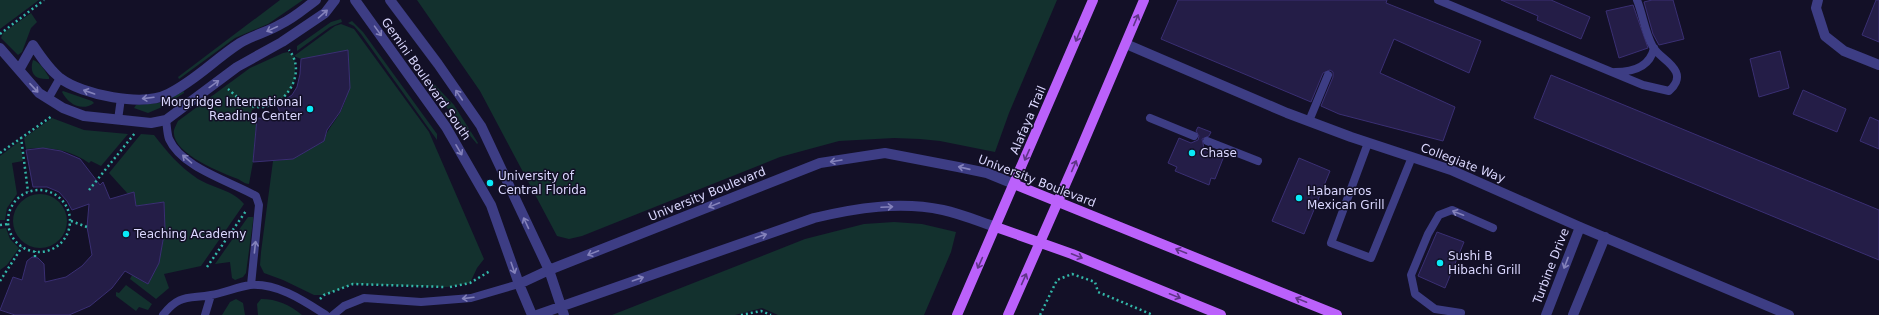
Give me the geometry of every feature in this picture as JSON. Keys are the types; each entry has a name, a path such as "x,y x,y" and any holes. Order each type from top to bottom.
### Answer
{"main road":[{"name":"Alafaya Trail","path":"957,315 1093,0"},
{"path":"1008,315 1144,0"},
{"name":"University Boulevard","path":"1014,184 1337,315"},
{"path":"996,227 1040,243 1207,312 1221,315"}],"street":[{"path":"19,70 33,45 45,63 60,78 77,88 100,96 121,98 142,99 166,95 185,84 240,43 282,24 316,0"},
{"path":"0,48 39,93 62,108 84,116 151,123 166,120 237,67 282,42 325,13 335,0"},
{"name":"Gemini Boulevard South","path":"355,0 450,134 491,204 519,284 532,315"},
{"name":"Gemini Boulevard South","path":"390,0 438,64 481,126 549,270 563,310"},
{"path":"1818,0 1816,8 1825,36 1844,51 1879,65"},
{"name":"Collegiate Way","path":"1126,44 1309,121 1368,143 1451,170 1580,227 1789,315"},
{"name":"University Boulevard","path":"519,284 549,270 820,163 885,153 958,166 987,174 1014,184"},
{"path":"537,315 563,310 814,218 855,208 902,206 941,210 996,227"},
{"name":"Turbine Drive","path":"1546,315 1580,227"},
{"path":"1573,315 1605,237"}],"lane":[{"path":"1438,0 1610,72 1643,85 1669,91 1674,86 1677,79 1676,73 1672,64 1654,48 1637,0"},
{"path":"1610,72 1627,72 1638,69 1649,61 1654,48"},
{"path":"1309,121 1328,75"},
{"path":"48,99 60,78"},
{"path":"118,120 121,98"},
{"path":"1150,118 1194,136"},
{"path":"166,120 169,139 185,157 201,170 238,185 256,196 259,206 251,285"},
{"path":"1207,141 1258,161"},
{"path":"1368,143 1331,243 1370,258 1412,157"},
{"path":"1461,313 1435,309 1415,294 1411,275 1428,234 1439,215 1452,210 1494,228"},
{"path":"333,315 344,306 364,298 421,302 471,298 519,284"},
{"path":"163,315 172,303 186,297 211,295 251,285 286,292 299,298 326,315"},
{"path":"205,315 211,295"}],"path":[{"path":"0,34 44,0"},
{"path":"220,80 240,99 255,108 270,106 293,88 296,75 295,57 282,42"},
{"path":"0,153 52,115"},
{"path":"89,190 136,132"},
{"path":"21,137 28,192"},
{"path":"38,190 48,191 57,195 64,202 69,211 71,221 69,231 65,239 58,246 50,250 35,252 22,247 10,233 8,224 12,205 19,197 28,192 38,190"},
{"path":"207,267 249,207"},
{"path":"71,221 87,227"},
{"path":"0,225 8,224"},
{"path":"0,281 22,247"},
{"path":"35,252 35,257"},
{"path":"314,307 324,295 353,284 447,287 470,283 490,271"},
{"path":"1040,315 1057,280 1072,274 1095,282 1098,292 1153,315"},
{"path":"741,315 760,311 771,315"}],"green space":[{"path":"0,0 39,0 0,29"},
{"path":"280,0 303,0 268,24 235,38 179,79 178,77"},
{"path":"417,0 1057,0 1009,113 995,152 940,141 920,139 894,138 839,141 780,157 582,236 569,239 557,236 480,91"},
{"path":"31,13 37,22 31,28 22,52 18,55 1,38 3,33"},
{"path":"341,19 342,22 330,27 297,51 297,46 331,22"},
{"path":"352,21 363,32 437,134 437,140 361,34 354,26 348,23"},
{"path":"341,24 354,29 429,132 484,259 477,268 470,283 447,287 353,284 324,295 314,295 283,280 264,273 260,265 261,252 273,161 293,159 324,141 329,129 341,111 348,88 348,50 301,59 294,56 335,26"},
{"path":"288,52 294,56 294,79 289,91 278,101 268,106 252,110 250,117 257,118 253,162 249,184 198,161 180,147 175,138 174,130 178,121 250,68 283,53"},
{"path":"33,60 42,67 49,79 40,78 34,75 32,69"},
{"path":"417,66 454,105 478,143 477,144 443,103"},
{"path":"63,91 94,103 89,106 80,107 68,100 62,92"},
{"path":"184,91 184,93 162,107 148,113 134,108 136,105 159,103"},
{"path":"52,118 84,130 128,134 101,166 91,161 89,163 74,155 59,150 43,148 26,149 24,138"},
{"path":"141,134 154,135 174,159 191,174 204,182 234,195 244,204 201,266 164,274 169,288 156,299 130,279 132,275 148,284 153,273 160,254 164,234 164,202 136,206 134,193 128,194 109,173"},
{"path":"20,141 23,161 12,163 17,194 7,208 5,220 0,220 0,156"},
{"path":"40,194 50,196 59,202 65,211 67,221 65,231 59,240 50,246 40,248 30,246 21,240 15,231 13,221 15,211 21,202 30,196"},
{"path":"248,217 253,217 253,221 246,273 243,277 235,280 232,278 230,262 215,264"},
{"path":"894,222 922,224 956,232 951,252 924,315 778,315 762,308 735,315 612,315 805,239 864,224"},
{"path":"6,228 10,239 19,248 7,265 0,270 0,229"},
{"path":"126,285 152,304 148,310 139,307 136,311 116,296 116,292 119,293"},
{"path":"236,299 243,303 245,315 222,315 230,302"},
{"path":"261,299 283,303 302,315 258,315 257,304"}],"building":[{"path":"1178,0 1387,0 1386,3 1481,41 1469,73 1394,39 1380,73 1455,107 1443,141 1339,114 1321,106 1333,77 1333,72 1330,70 1323,73 1311,102 1161,39"},
{"path":"1501,0 1551,0 1590,17 1581,39 1537,20 1538,16"},
{"path":"1652,0 1673,0 1684,39 1659,45 1653,34 1644,2"},
{"path":"1876,0 1879,0 1879,42 1862,35"},
{"path":"1633,5 1648,48 1619,58 1606,11"},
{"name":"Morgridge International Reading Center","path":"348,50 350,88 340,112 327,130 324,141 293,159 253,162 257,118 283,120 277,105 292,95 297,87 301,59"},
{"path":"1780,51 1789,88 1759,97 1750,59"},
{"path":"1551,75 1879,210 1879,260 1534,118"},
{"path":"1803,90 1846,109 1837,132 1793,114"},
{"path":"1870,117 1879,121 1879,149 1860,141"},
{"path":"1198,127 1211,132 1209,136 1202,139 1204,148 1224,156 1215,179 1211,178 1209,185 1175,171 1177,167 1168,163 1179,138 1191,143 1198,140 1199,136 1196,131"},
{"name":"Teaching Academy","path":"43,148 61,151 80,159 100,185 103,182 110,199 134,192 136,206 164,202 165,229 159,263 148,284 125,271 112,288 90,306 69,315 15,315 0,310 13,277 22,280 27,261 32,257 38,258 44,264 45,282 66,277 82,266 92,255 87,227 89,204 72,210 67,201 59,192 47,187 33,187 26,150"},
{"path":"1299,158 1330,171 1304,234 1272,221"},
{"path":"1437,232 1464,242 1445,288 1418,276"}],"place":[{"name":"Morgridge International Reading Center","path":"310,109"},
{"name":"Chase","path":"1192,153"},
{"name":"University of Central Florida","path":"490,183"},
{"name":"Habaneros Mexican Grill","path":"1299,198"},
{"name":"Teaching Academy","path":"126,234"},
{"name":"Sushi B Hibachi Grill","path":"1440,263"}]}
